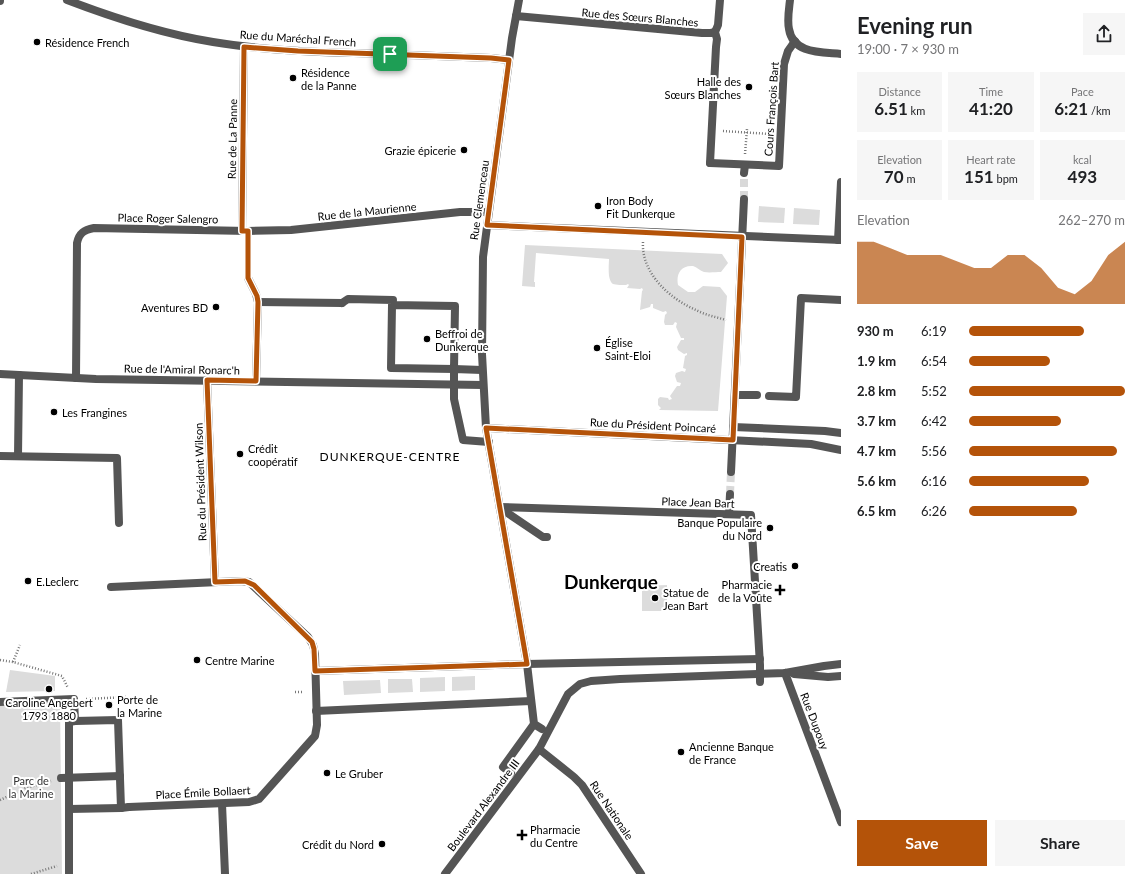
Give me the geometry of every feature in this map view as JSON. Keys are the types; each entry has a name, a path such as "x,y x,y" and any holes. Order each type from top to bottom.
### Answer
{"street":[{"name":"Rue du Maréchal French","path":"67,0 153,29 200,40 244,47 298,51 491,58 509,60"},
{"name":"Rue Clemenceau","path":"486,428 482,370 481,318 483,266 509,60 519,0"},
{"name":"Cours François Bart","path":"720,0 718,25 715,32 717,42 710,163 745,169 779,166 784,64 788,51 795,41"},
{"path":"790,0 789,30 795,41 808,50 841,54"},
{"name":"Rue des Sœurs Blanches","path":"516,16 702,33 715,32"},
{"name":"Rue de La Panne","path":"244,47 245,231"},
{"path":"487,225 839,240 841,182"},
{"path":"731,472 744,199"},
{"name":"Rue de la Maurienne","path":"245,231 291,230 460,212 489,212"},
{"name":"Place Roger Salengro","path":"76,378 77,243 79,235 86,230 94,228 245,231"},
{"path":"245,231 248,278 257,296 258,302 256,381"},
{"path":"769,396 796,397 801,298 841,300"},
{"path":"258,302 342,303 348,299 393,300 391,368 482,370"},
{"path":"392,305 455,306 454,399 463,440 489,442"},
{"name":"Rue de l'Amiral Ronarc'h","path":"0,374 76,378 483,385"},
{"path":"18,456 19,375"},
{"name":"Rue du Président Wilson","path":"207,380 215,582"},
{"path":"735,395 758,395"},
{"path":"733,427 841,433"},
{"path":"486,428 527,664 534,724 503,767 511,773"},
{"name":"Rue du Président Poincaré","path":"486,428 818,444 841,450"},
{"path":"0,456 117,458 119,523"},
{"path":"729,514 730,494"},
{"path":"500,507 542,537 547,537"},
{"name":"Place Jean Bart","path":"500,507 751,515 760,678"},
{"name":"Place Émile Bollaert","path":"69,809 252,802 259,799 315,736 317,725 314,649 312,642 254,585 245,581 111,587"},
{"path":"315,671 527,664 760,659"},
{"path":"539,749 568,694 575,688 591,681 620,679 760,678 841,664"},
{"path":"785,673 809,676 841,676"},
{"name":"Rue Dupouy","path":"785,673 841,822"},
{"path":"0,702 74,699 75,721"},
{"path":"316,711 532,701"},
{"path":"69,874 69,809 65,778 69,722 118,720 120,776 125,808"},
{"path":"534,724 542,729"},
{"name":"Boulevard Alexandre III","path":"445,874 539,749"},
{"name":"Rue Nationale","path":"539,749 582,785 641,874"},
{"path":"65,778 120,776"},
{"path":"222,804 225,874"}],"path":[{"path":"712,131 747,131 766,134"},
{"path":"746,150 747,131"},
{"path":"643,232 643,253 648,268 666,291 694,310 738,325"},
{"path":"13,662 20,645"},
{"path":"0,660 13,662 62,676 74,699 127,697"},
{"path":"0,800 26,788 65,778"},
{"path":"31,874 69,862"}],"green space":[{"path":"759,206 785,208 784,223 758,222"},
{"path":"794,208 820,210 819,225 793,224"},
{"path":"525,245 722,254 728,263 721,272 704,272 693,266 689,266 682,269 678,274 678,285 688,292 695,292 703,286 720,287 727,296 718,411 659,410 661,408 658,405 658,399 660,397 668,398 669,400 672,399 670,396 681,383 677,382 675,376 676,373 682,371 685,372 686,369 683,368 687,353 684,354 678,350 677,347 681,340 684,340 684,338 681,338 676,327 677,323 675,322 673,325 665,325 664,322 665,315 667,313 666,311 663,312 653,308 653,304 651,304 650,307 640,310 642,288 627,288 629,285 628,284 616,285 611,282 609,259 536,253 535,287 522,286"},
{"path":"667,585 667,611 642,611 642,586"},
{"path":"10,670 55,676 55,691 6,692"},
{"path":"475,676 475,690 452,691 452,677"},
{"path":"445,677 445,691 420,692 420,678"},
{"path":"388,679 412,679 413,692 388,693"},
{"path":"380,680 381,693 344,695 343,681"},
{"name":"Parc de la Marine","path":"60,704 62,874 0,874 0,706"}],"tunnel":[{"path":"744,173 744,199"},
{"path":"730,494 731,472"}],"place":[{"name":"Résidence French","path":"37,42"},
{"name":"Résidence de la Panne","path":"293,78"},
{"name":"Halle des Sœurs Blanches","path":"749,87"},
{"name":"Grazie épicerie","path":"464,150"},
{"name":"Iron Body Fit Dunkerque","path":"598,206"},
{"name":"Aventures BD","path":"216,307"},
{"name":"Beffroi de Dunkerque","path":"427,339"},
{"name":"Église Saint-Eloi","path":"597,348"},
{"name":"Les Frangines","path":"54,412"},
{"name":"Crédit coopératif","path":"240,454"},
{"name":"Banque Populaire du Nord","path":"770,528"},
{"name":"Creatis","path":"795,566"},
{"name":"E.Leclerc","path":"28,581"},
{"name":"Pharmacie de la Voûte","path":"780,590"},
{"name":"Statue de Jean Bart","path":"655,598"},
{"name":"Centre Marine","path":"197,660"},
{"name":"Caroline Angebert 1793 1880","path":"49,689"},
{"name":"Porte de la Marine","path":"109,705"},
{"name":"Ancienne Banque de France","path":"681,752"},
{"name":"Le Gruber","path":"327,773"},
{"name":"Pharmacie du Centre","path":"522,835"},
{"name":"Crédit du Nord","path":"382,844"}],"district":[{"name":"DUNKERQUE-CENTRE","path":"390,456"},
{"name":"Dunkerque","path":"611,581"}],"route":[{"path":"244,47 274,50 390,54 509,60 487,225 742,237 733,440 486,428 527,664 315,671 315,654 312,642 254,585 245,581 215,582 207,380 256,381 258,299 247,275 248,231 242,231 244,47"}]}
